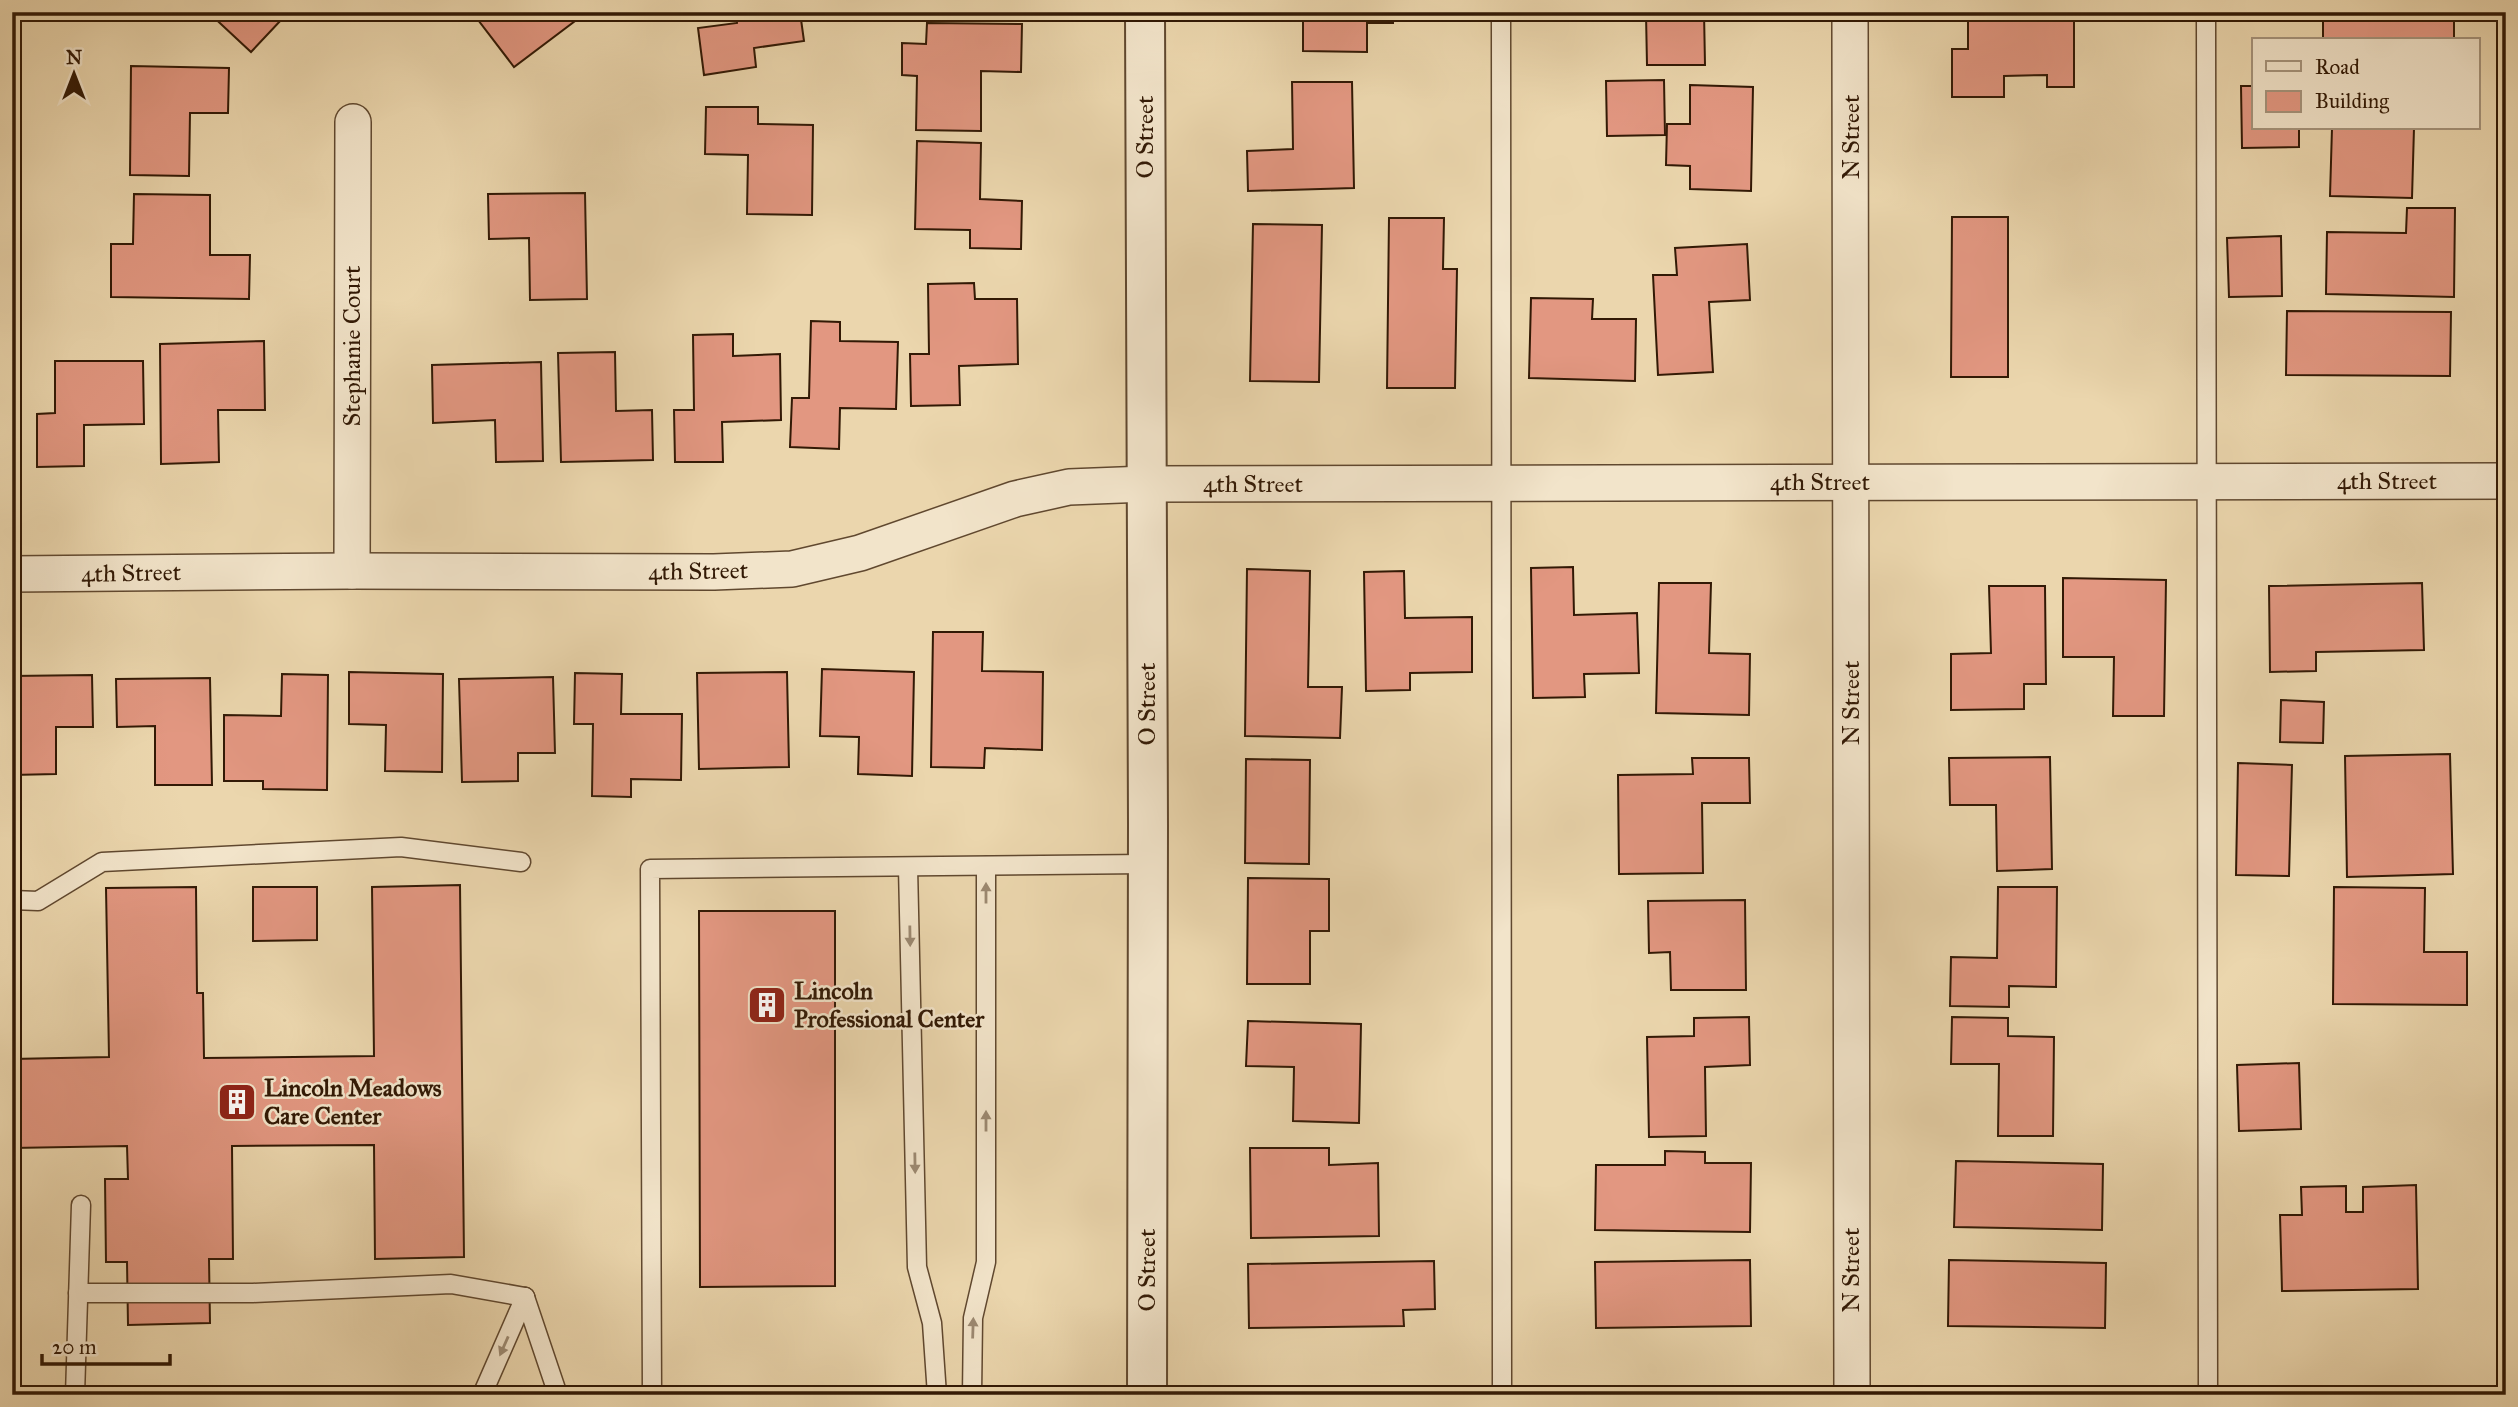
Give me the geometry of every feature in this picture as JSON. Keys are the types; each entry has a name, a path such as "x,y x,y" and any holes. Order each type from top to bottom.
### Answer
{"street":[{"name":"O Street","path":"1145,12 1147,1395"},
{"name":"N Street","path":"1850,12 1852,1395"},
{"name":"Stephanie Court","path":"352,570 353,122"},
{"name":"4th Street","path":"12,575 352,570 714,572 792,569 860,553 1014,499 1069,487 1146,484 2506,481"}],"lane":[{"path":"1501,12 1502,1395"},
{"path":"2206,12 2208,1395"},
{"path":"12,900 38,901 102,862 401,847 521,862"},
{"path":"652,1395 650,869 1146,864"},
{"path":"972,1395 973,1318 986,1262 986,866"},
{"path":"908,867 917,1266 932,1324 937,1395"},
{"path":"75,1395 81,1205"},
{"path":"78,1293 253,1293 451,1284 525,1297"},
{"path":"482,1395 525,1297"},
{"path":"525,1297 558,1395"}],"building":[{"path":"208,12 274,12 282,19 251,52"},
{"path":"472,12 587,12 514,67"},
{"path":"736,12 800,12 804,41 754,48 756,67 704,75 698,28 737,23"},
{"path":"1303,12 1393,12 1393,23 1367,23 1367,52 1303,51"},
{"path":"1613,12 1704,12 1705,65 1647,65 1646,14 1613,15"},
{"path":"2308,12 2417,12 2417,18 2454,18 2454,38 2323,38 2323,15 2308,15"},
{"path":"1968,21 2074,21 2074,87 2047,87 2047,75 2004,76 2004,97 1952,97 1952,49 1968,49"},
{"path":"927,23 1022,24 1021,72 981,71 981,131 916,130 917,76 902,75 902,43 926,44"},
{"path":"131,66 229,68 228,113 190,113 189,176 130,175"},
{"path":"1664,80 1665,135 1607,136 1606,81"},
{"path":"1292,82 1352,82 1354,188 1248,191 1247,151 1293,149"},
{"path":"1690,85 1753,87 1751,191 1690,189 1690,166 1666,165 1667,124 1690,124"},
{"path":"2241,86 2252,86 2252,130 2299,130 2299,147 2242,148"},
{"path":"706,107 758,107 758,124 813,125 812,215 747,214 748,155 705,154"},
{"path":"2332,130 2414,130 2412,198 2330,196"},
{"path":"917,141 981,143 980,199 1022,201 1021,249 970,248 970,230 915,229"},
{"path":"585,193 587,299 530,300 529,238 489,239 488,194"},
{"path":"134,194 210,195 210,255 250,255 249,299 111,297 111,244 133,244"},
{"path":"2407,208 2455,208 2454,297 2326,294 2327,232 2406,233"},
{"path":"1952,217 2008,217 2008,377 1951,377"},
{"path":"1389,218 1444,218 1443,269 1457,269 1455,388 1387,388"},
{"path":"1253,224 1322,225 1319,382 1250,381"},
{"path":"2281,236 2282,296 2229,297 2227,238"},
{"path":"1747,244 1750,300 1709,302 1713,372 1658,375 1653,275 1677,275 1675,248"},
{"path":"974,283 975,299 1017,299 1018,364 959,366 960,405 911,406 910,354 929,354 928,284"},
{"path":"1531,298 1593,299 1592,319 1636,319 1635,381 1529,378"},
{"path":"2287,311 2451,312 2450,376 2286,375"},
{"path":"811,321 840,322 840,341 898,342 896,409 840,408 839,449 790,447 792,398 809,398"},
{"path":"733,334 733,356 780,354 781,420 722,422 723,462 675,462 674,410 694,410 693,335"},
{"path":"264,341 265,410 218,410 219,462 161,464 160,344"},
{"path":"615,352 616,411 652,410 653,460 561,462 558,353"},
{"path":"55,361 143,361 144,424 84,425 84,466 37,467 37,414 55,413"},
{"path":"541,362 543,461 496,462 495,420 433,423 432,365"},
{"path":"1573,567 1574,615 1637,613 1639,673 1584,674 1585,697 1533,698 1531,568"},
{"path":"1247,569 1310,571 1308,687 1342,687 1340,738 1245,736"},
{"path":"1404,571 1405,618 1472,617 1472,672 1410,673 1410,690 1366,691 1364,572"},
{"path":"2063,578 2166,580 2164,716 2113,716 2114,657 2063,657"},
{"path":"1659,583 1711,583 1709,653 1750,654 1749,715 1656,713"},
{"path":"2422,583 2424,650 2316,652 2316,671 2270,672 2269,586"},
{"path":"1989,586 2045,586 2046,684 2024,684 2024,709 1951,710 1951,654 1991,653"},
{"path":"933,632 983,632 982,671 1043,672 1042,750 985,748 984,768 931,767"},
{"path":"822,669 914,672 912,776 858,774 859,737 820,736"},
{"path":"349,672 443,674 442,772 385,771 386,725 349,724"},
{"path":"787,672 789,767 699,769 697,673"},
{"path":"575,673 622,674 621,714 682,714 681,780 631,779 631,797 592,796 593,724 574,724"},
{"path":"282,674 328,675 327,790 263,789 263,781 224,781 224,715 281,716"},
{"path":"92,675 93,727 56,727 56,774 12,775 12,676"},
{"path":"553,677 555,753 518,753 518,781 462,782 459,679"},
{"path":"210,678 212,785 155,785 155,726 117,727 116,679"},
{"path":"2281,700 2324,702 2323,743 2280,742"},
{"path":"2450,754 2453,874 2347,877 2345,756"},
{"path":"2050,757 2052,869 1997,871 1996,805 1950,805 1949,758"},
{"path":"1692,758 1749,758 1750,803 1702,803 1703,873 1619,874 1618,775 1693,774"},
{"path":"1246,759 1310,760 1309,864 1245,863"},
{"path":"2238,763 2292,765 2289,876 2236,875"},
{"path":"1248,878 1329,879 1329,931 1310,931 1310,984 1247,984"},
{"name":"Lincoln Meadows Care Center","path":"460,885 464,1257 375,1259 374,1145 232,1146 233,1259 209,1259 210,1323 128,1325 127,1262 106,1262 105,1179 128,1179 127,1146 12,1148 12,1059 109,1057 106,888 196,887 197,993 203,993 204,1058 374,1056 372,887"},
{"path":"253,887 317,887 317,940 253,941"},
{"path":"1998,887 2057,887 2056,987 2009,986 2009,1007 1950,1006 1951,957 1997,958"},
{"path":"2334,887 2425,888 2424,952 2467,952 2467,1005 2333,1004"},
{"path":"1745,900 1746,990 1671,990 1670,952 1649,953 1648,901"},
{"name":"Lincoln Professional Center","path":"699,911 835,911 835,1286 700,1287"},
{"path":"12,934 21,934 21,1021 12,1021"},
{"path":"1749,1017 1750,1065 1705,1067 1706,1136 1649,1137 1647,1037 1694,1036 1694,1018"},
{"path":"1952,1017 2008,1018 2008,1036 2054,1037 2053,1136 1998,1136 1999,1064 1951,1064"},
{"path":"1248,1021 1361,1024 1359,1123 1293,1121 1294,1067 1246,1066"},
{"path":"2299,1063 2301,1129 2239,1131 2237,1065"},
{"path":"1250,1148 1329,1148 1329,1165 1378,1163 1379,1236 1251,1238"},
{"path":"1665,1151 1705,1152 1705,1163 1751,1163 1750,1232 1595,1230 1596,1165 1665,1165"},
{"path":"1956,1161 2103,1164 2102,1230 1954,1227"},
{"path":"2416,1185 2418,1289 2282,1291 2280,1215 2302,1215 2301,1187 2346,1186 2346,1212 2363,1212 2363,1187"},
{"path":"1750,1260 1751,1326 1596,1328 1595,1262"},
{"path":"1949,1260 2106,1263 2105,1328 1948,1326"},
{"path":"1434,1261 1435,1309 1403,1310 1404,1326 1249,1328 1248,1264"}],"place":[{"name":"Lincoln Professional Center","path":"767,1005"},
{"name":"Lincoln Meadows Care Center","path":"237,1102"}]}
